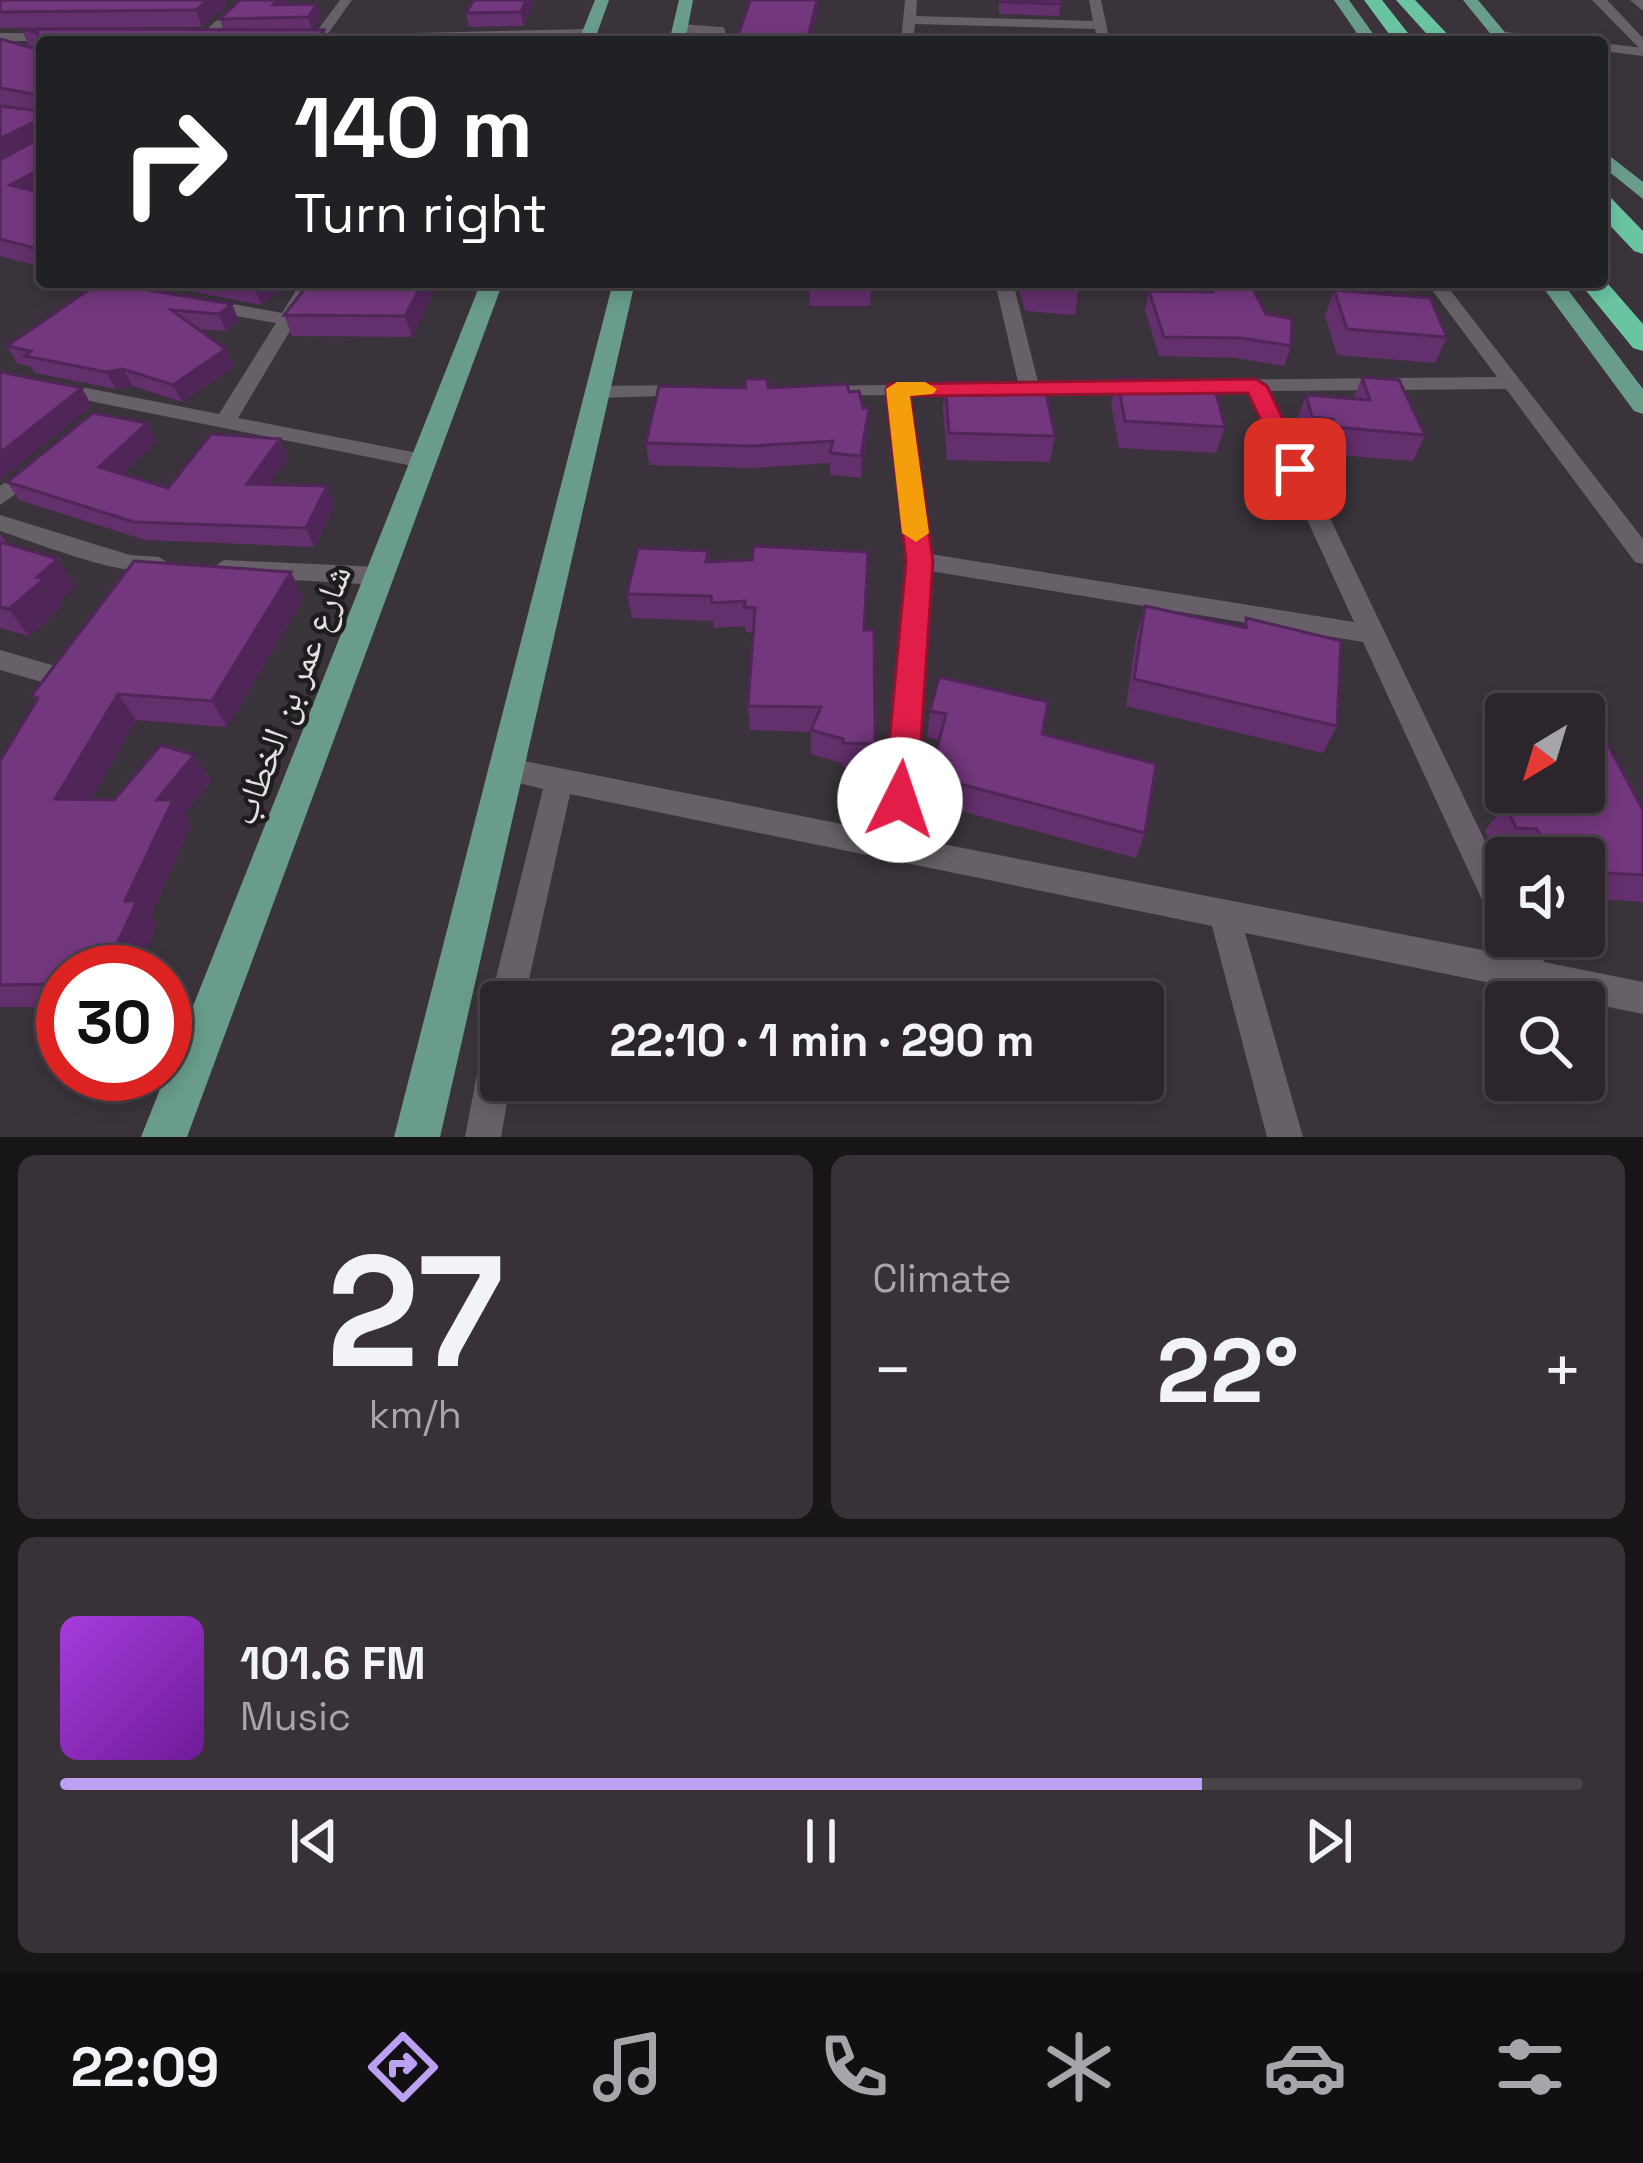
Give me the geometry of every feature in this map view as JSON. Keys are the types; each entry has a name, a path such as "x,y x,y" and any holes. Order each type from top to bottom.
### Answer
{"highway":[{"path":"1373,0 1400,36"},
{"path":"1405,0 1439,36"},
{"path":"1608,209 1643,246"},
{"path":"1597,288 1643,342"}],"main road":[{"path":"588,36 602,0"},
{"path":"678,35 686,0"},
{"path":"1341,0 1368,36"},
{"path":"1470,0 1500,36"},
{"path":"1608,161 1643,193"},
{"name":"شارع عمر بن الخطاب","path":"164,1137 490,288"},
{"path":"417,1137 623,288"},
{"path":"1554,288 1643,406"}],"street":[{"path":"201,36 246,0"},
{"path":"319,36 346,0"},
{"path":"908,36 911,0"},
{"path":"1095,0 1103,36"},
{"path":"1598,0 1643,49"},
{"path":"909,20 1100,25"},
{"path":"0,38 36,37"},
{"path":"1608,47 1643,49"},
{"path":"225,422 306,288"},
{"path":"1005,288 1030,388"},
{"path":"1440,288 1643,556"},
{"path":"195,303 287,319"},
{"path":"0,377 112,408 225,422 423,461"},
{"path":"805,390 1512,383"},
{"path":"1256,386 1485,873"},
{"path":"896,848 919,561 897,389"},
{"path":"598,392 713,391"},
{"path":"0,498 52,456"},
{"path":"0,523 123,573 186,566 379,575"},
{"path":"919,561 1373,634"},
{"path":"0,660 59,677"},
{"path":"509,770 1643,998"},
{"path":"512,981 559,780"},
{"path":"1225,916 1285,1137"},
{"path":"1525,957 1534,976"},
{"path":"483,1137 489,1101"}],"lane":[{"path":"678,35 721,31 722,36"}],"building":[{"path":"0,0 208,0 196,10 0,12"},
{"path":"240,0 317,4 308,17 220,19"},
{"path":"474,0 526,0 521,12 466,13"},
{"path":"750,0 817,0 808,36 738,36"},
{"path":"1061,0 1061,4 1001,2"},
{"path":"21,29 324,30 320,36 38,33"},
{"path":"0,39 36,46 36,100 34,94 0,88"},
{"path":"0,106 36,107 36,171 10,185 36,192 36,248 0,239 0,160 35,141 34,122 0,139"},
{"path":"91,288 136,288 232,304 219,314 171,310 226,349 173,385 123,369 106,372 25,356 31,351 7,346"},
{"path":"305,288 420,288 405,316 284,315"},
{"path":"1211,288 1252,288 1266,314 1292,319 1291,346 1242,338 1164,337 1149,291 1213,292"},
{"path":"1334,290 1430,298 1447,337 1347,329"},
{"path":"0,372 82,388 0,453"},
{"path":"1362,377 1399,380 1425,435 1335,427 1333,419 1312,417 1306,395 1370,400"},
{"path":"1117,378 1213,382 1225,427 1125,421"},
{"path":"745,379 767,379 768,388 847,384 849,392 859,391 863,408 869,408 861,456 830,453 833,441 751,446 646,443 659,386 746,388"},
{"path":"945,382 1044,383 1055,436 949,433"},
{"path":"93,413 147,423 99,467 168,488 211,434 280,439 247,484 327,486 306,528 134,522 7,482"},
{"path":"0,542 58,559 37,577 44,579 9,609 0,607"},
{"path":"754,546 868,552 864,630 874,630 875,744 843,743 843,739 811,730 821,707 748,706 755,608 744,607 745,601 712,603 711,596 627,594 638,548 708,551 706,562 752,560"},
{"path":"134,561 291,572 212,701 118,694 55,799 114,800 161,745 194,755 157,800 173,800 125,901 137,901 117,945 36,945 36,984 0,985 0,761 38,698 32,695"},
{"path":"1145,606 1246,628 1246,618 1341,641 1337,726 1134,679"},
{"path":"939,677 1048,702 1042,734 1156,764 1145,833 930,776 946,714 930,711"},
{"path":"1608,745 1643,810 1643,875 1605,873 1605,837 1541,837 1537,829 1516,828 1509,813 1605,813"}],"slow traffic":[{"path":"916,533 897,389 925,389"}],"route":[{"path":"900,800 919,561 897,389 1256,386 1295,469"}]}
